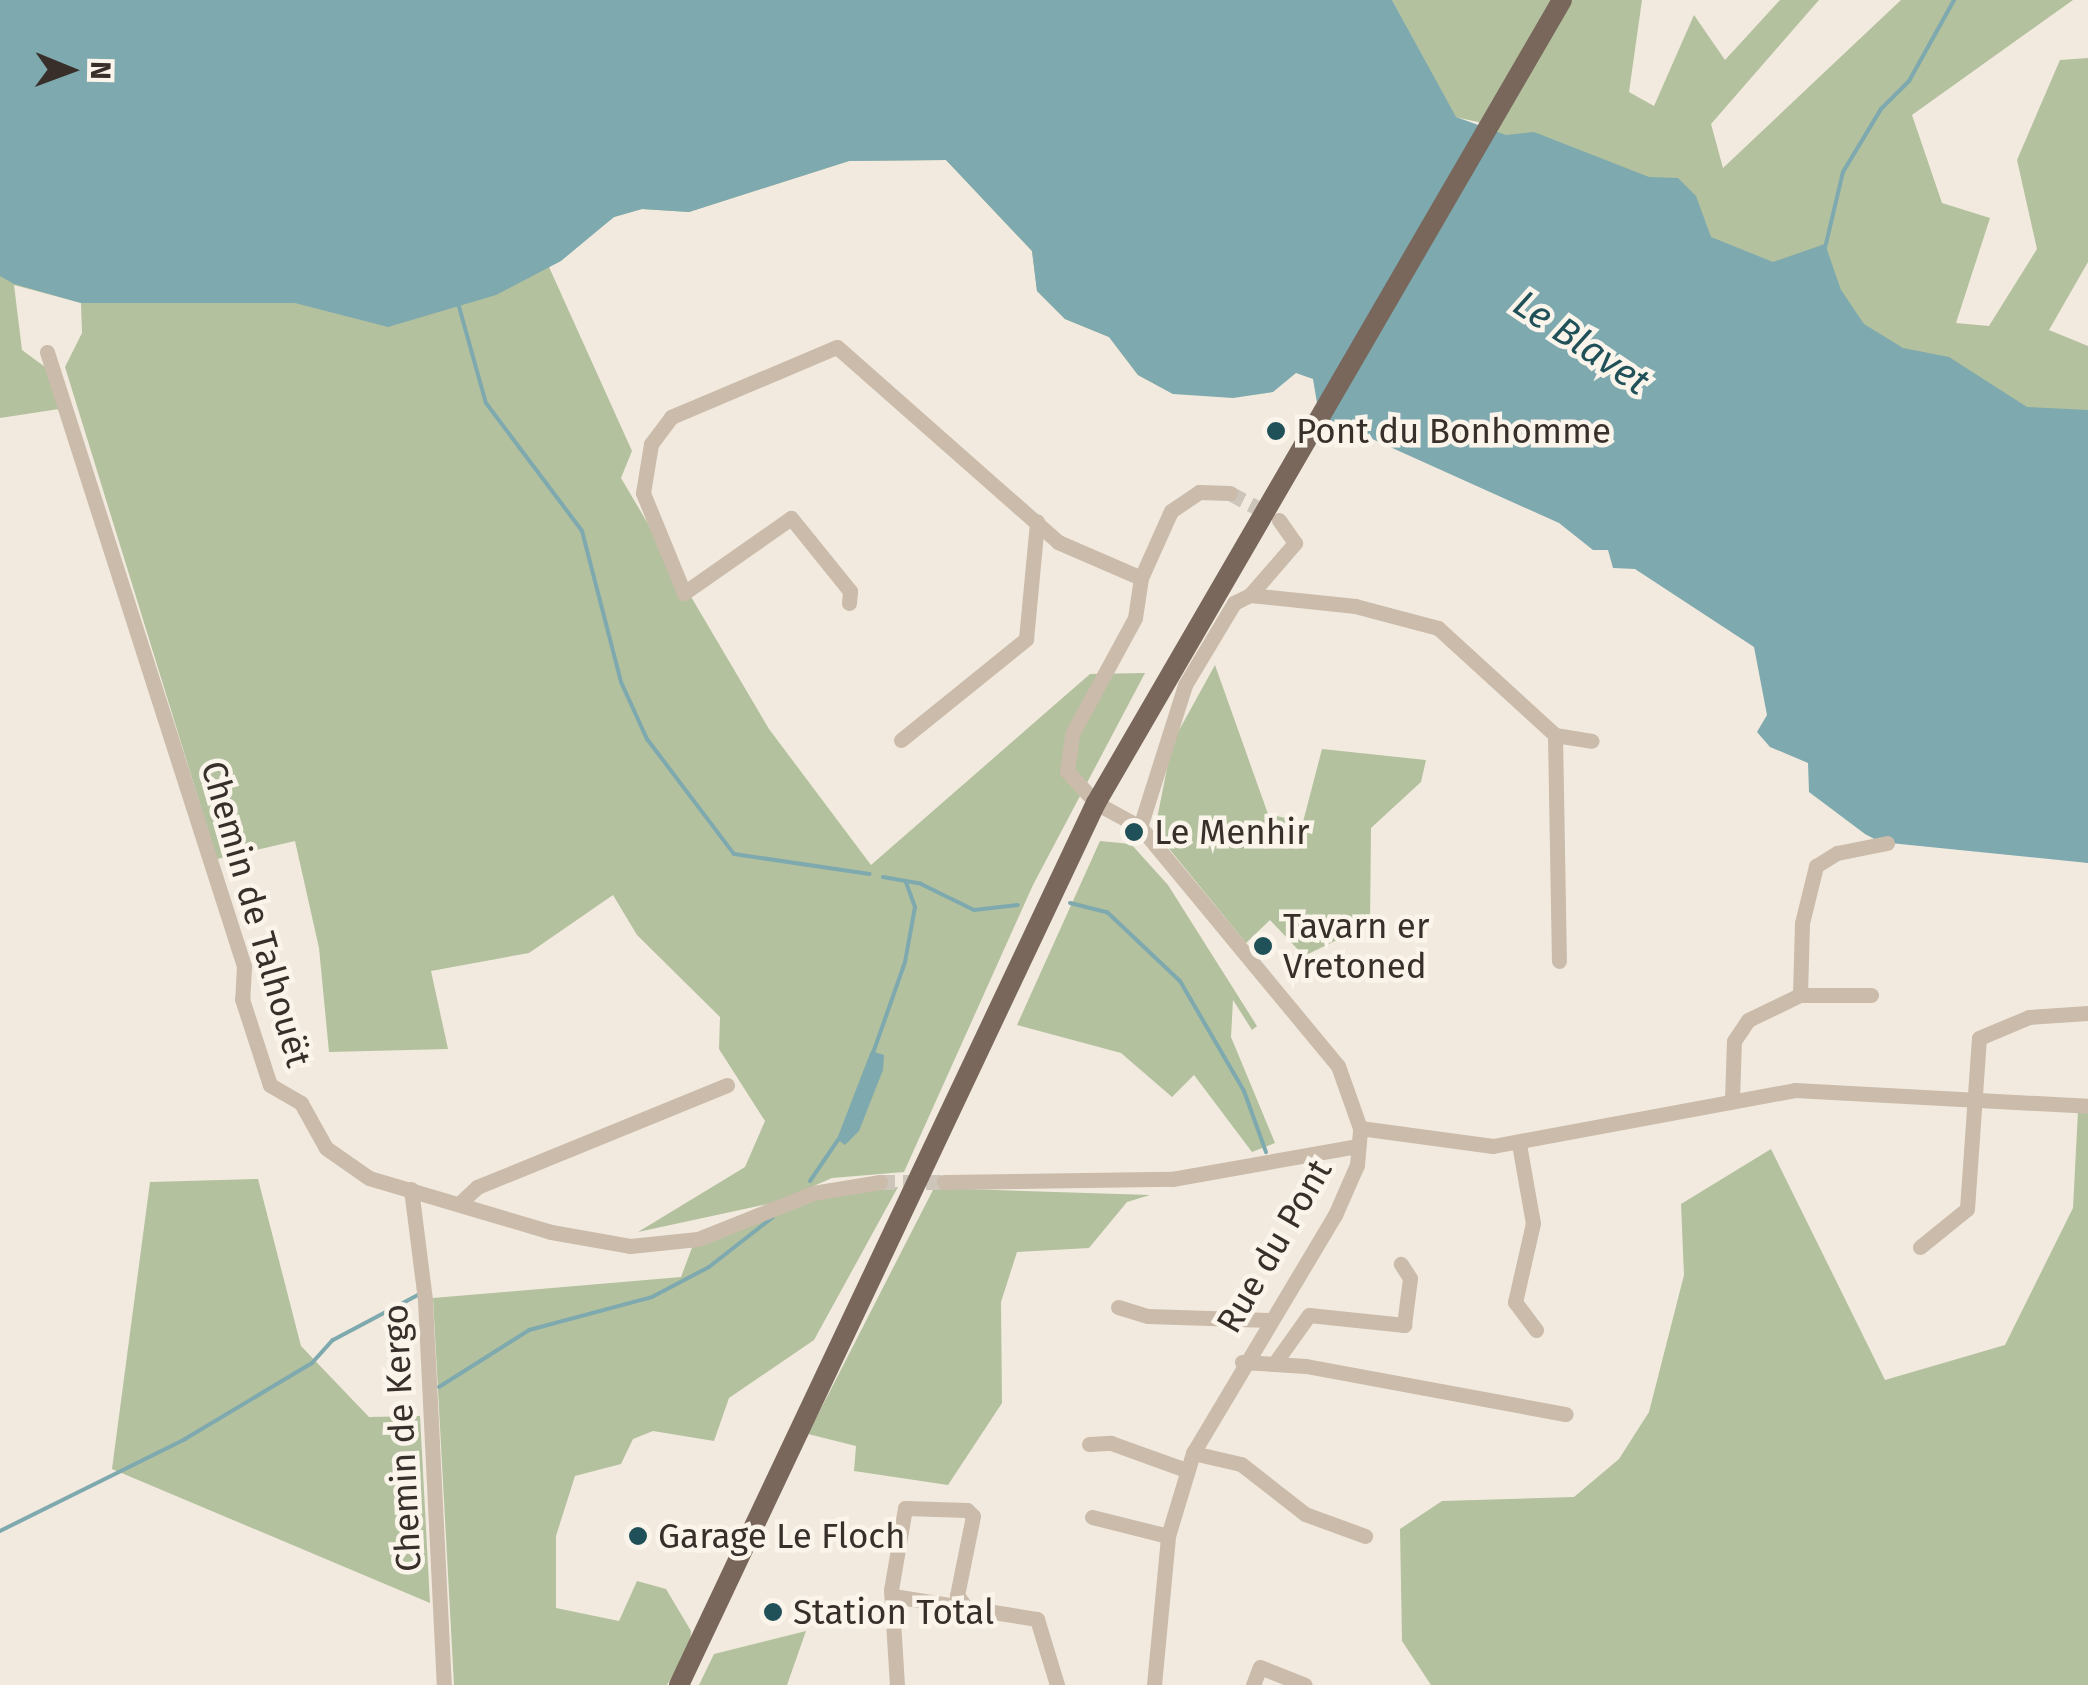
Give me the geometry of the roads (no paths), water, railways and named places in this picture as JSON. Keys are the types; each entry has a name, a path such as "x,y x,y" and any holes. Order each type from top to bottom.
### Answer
{"main road":[{"path":"679,1685 1096,803 1270,515 1558,0"}],"street":[{"path":"850,603 850,591 791,518 684,592 644,506 658,431 718,394 828,349 847,352 1037,522 1078,553 1141,578"},
{"name":"Chemin de Talhouët","path":"47,352 244,966 242,999 270,1085 301,1102 344,1166 578,1239 654,1246 712,1235 813,1193 880,1182"},
{"path":"1096,803 1068,771 1068,752 1135,618 1141,578 1179,502 1199,492 1230,494"},
{"path":"1140,828 1185,685 1234,603 1250,595 1294,543 1270,515"},
{"path":"901,740 1026,640 1037,522"},
{"path":"1250,595 1355,606 1438,628 1555,735 1592,741"},
{"path":"1555,735 1559,961"},
{"name":"Rue du Pont","path":"1096,803 1140,828 1338,1066 1360,1128 1335,1216 1242,1362 1192,1453 1168,1536 1154,1685"},
{"path":"1800,995 1802,923 1816,866 1837,853 1887,843"},
{"path":"1732,1100 1740,1028 1800,995 1870,995"},
{"path":"1920,1247 1967,1209 1974,1046 1985,1034 2029,1017 2088,1014"},
{"path":"461,1202 477,1188 727,1085"},
{"path":"1360,1128 1519,1144 1732,1100 1815,1090 2088,1106"},
{"path":"1519,1144 1533,1224 1515,1302 1536,1330"},
{"path":"944,1182 1172,1179 1358,1146"},
{"name":"Chemin de Kergo","path":"411,1189 426,1300 444,1685"},
{"path":"1274,1364 1309,1315 1404,1325 1410,1278 1402,1264"},
{"path":"1118,1306 1148,1316 1269,1320"},
{"path":"1242,1362 1274,1364 1566,1414"},
{"path":"1088,1444 1111,1442 1186,1470"},
{"path":"1192,1453 1242,1464 1305,1514 1365,1536"},
{"path":"897,1685 894,1596 904,1508 968,1510 974,1516 957,1596 966,1608"},
{"path":"1092,1517 1168,1536"},
{"path":"894,1596 1036,1619 1057,1685"},
{"path":"1253,1685 1260,1667 1305,1685"}],"water":[{"name":"Le Blavet","path":"0,0 1392,0 1456,117 1506,135 1534,132 1649,177 1678,178 1696,196 1711,237 1773,262 1825,244 1841,290 1864,324 1903,348 1949,357 2027,407 2088,410 2088,863 1880,842 1865,834 1809,792 1808,763 1770,747 1757,732 1767,715 1754,647 1635,569 1613,568 1608,550 1593,550 1559,523 1319,415 1313,379 1296,373 1273,392 1233,398 1173,394 1138,375 1109,337 1065,319 1037,291 1032,251 946,160 849,161 689,212 642,209 614,217 561,261 496,295 388,327 295,303 81,303 14,284 0,276"},
{"path":"871,1051 884,1055 883,1070 859,1131 845,1145 837,1139"}],"waterway":[{"path":"1825,248 1843,172 1881,109 1909,81 1954,0"},
{"path":"458,303 486,403 582,531 621,682 647,739 734,854 870,874"},
{"path":"883,877 921,884 974,910 1018,905"},
{"path":"873,1053 905,962 915,907 906,882"},
{"path":"1070,903 1107,912 1180,981 1244,1091 1266,1152"},
{"path":"810,1181 838,1140"},
{"path":"439,1387 529,1330 652,1297 709,1267 773,1217"},
{"path":"0,1531 185,1439 312,1363 333,1340 418,1295"}],"tunnel":[{"path":"1230,493 1271,515"},
{"path":"880,1182 944,1182"}],"place":[{"name":"Pont du Bonhomme","path":"1276,431"},
{"name":"Le Menhir","path":"1134,832"},
{"name":"Tavarn er Vretoned","path":"1263,946"},
{"name":"Garage Le Floch","path":"638,1536"},
{"name":"Station Total","path":"773,1612"}]}
